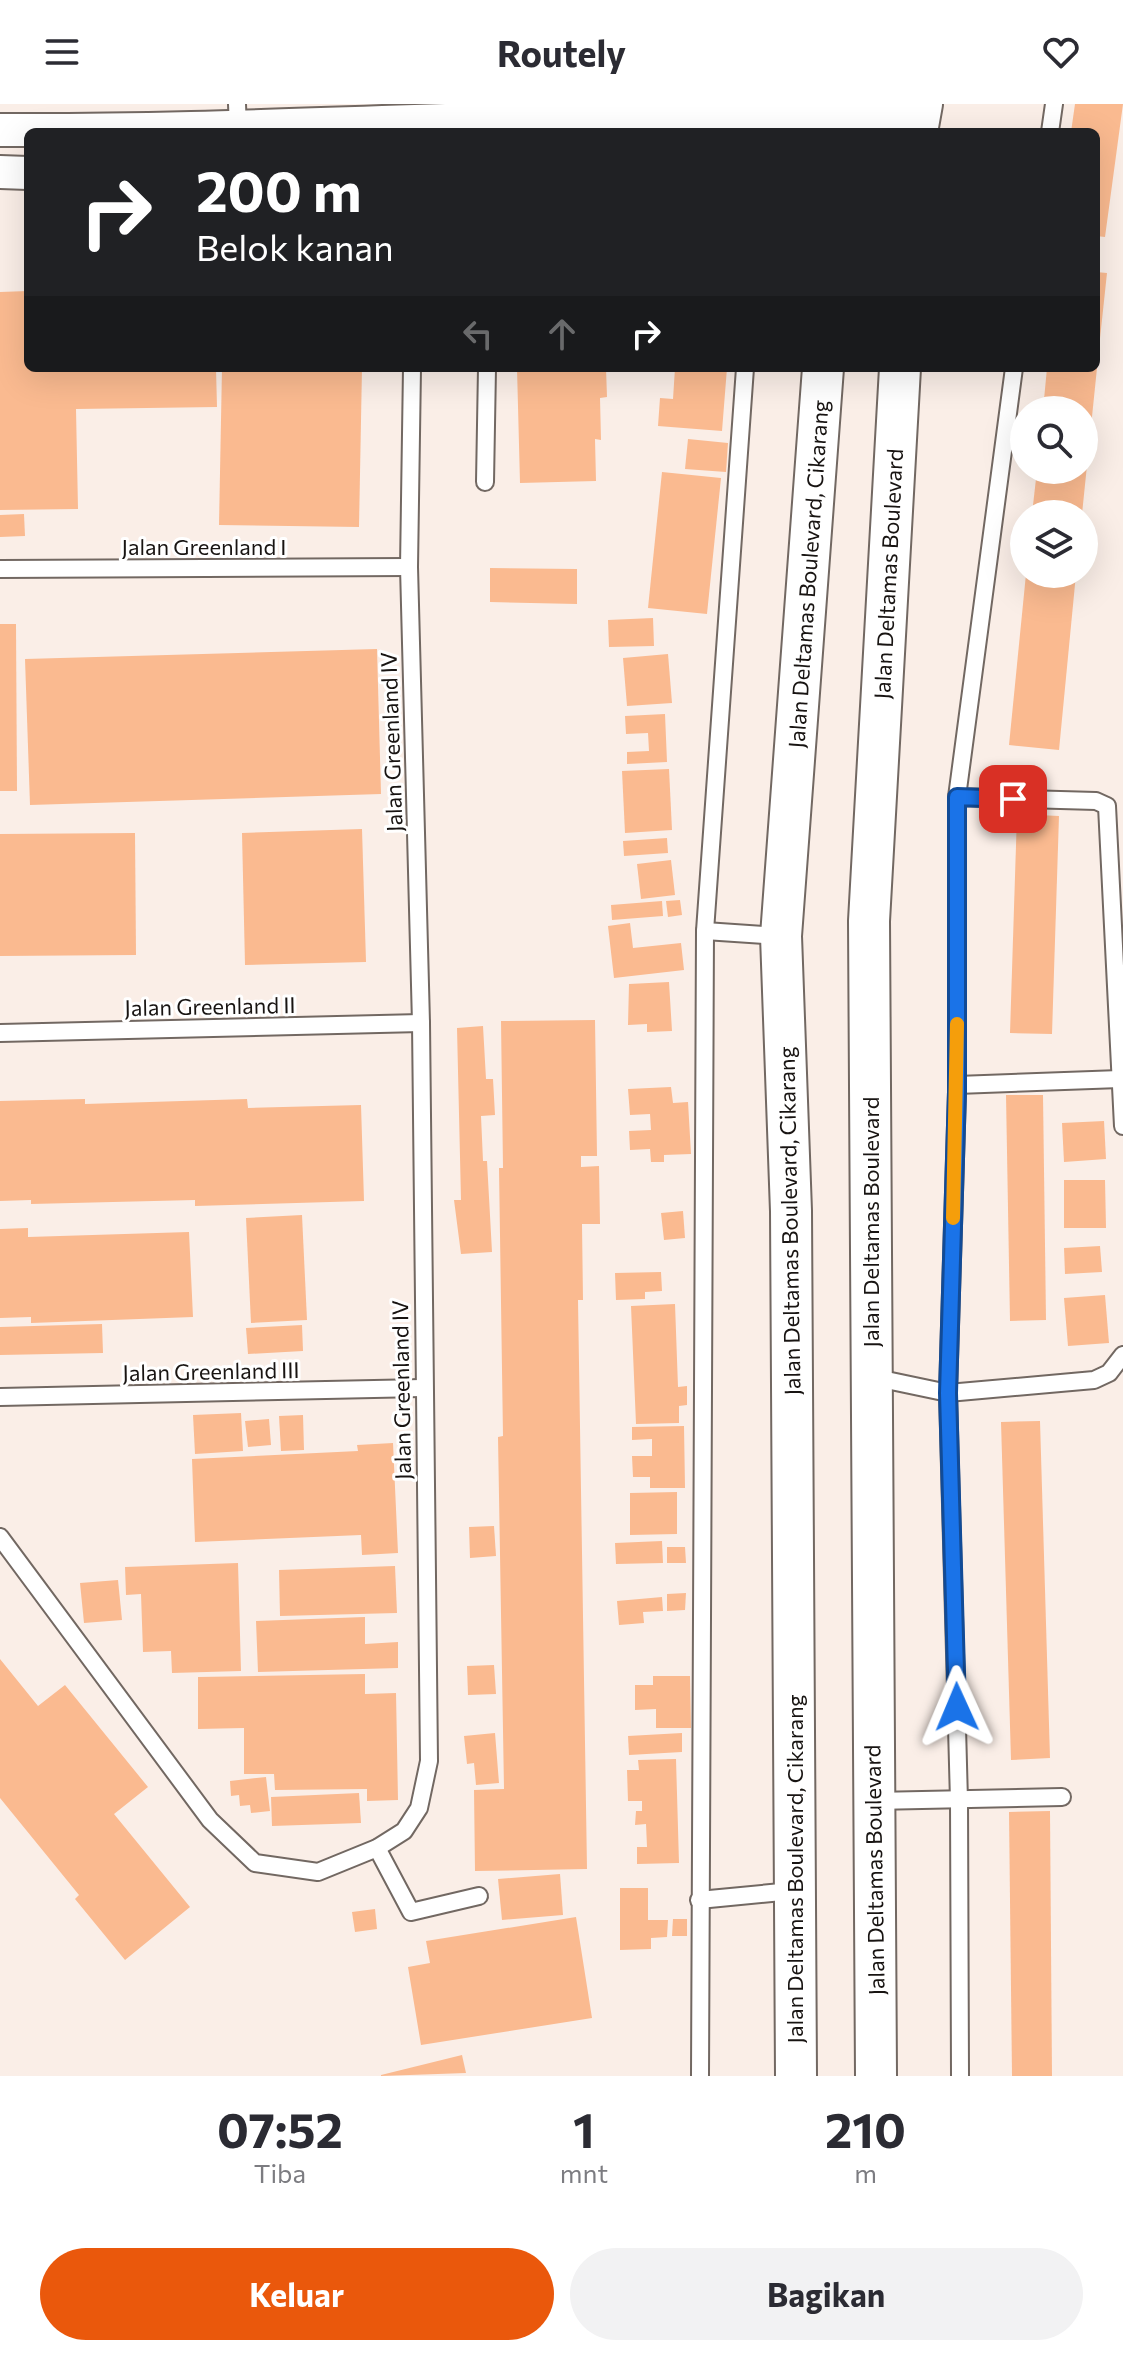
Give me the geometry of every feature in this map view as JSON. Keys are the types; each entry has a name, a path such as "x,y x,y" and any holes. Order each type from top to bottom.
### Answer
{"street":[{"path":"34,128 238,116 919,118"},
{"path":"0,130 24,129"},
{"path":"0,172 24,173"},
{"name":"Jalan Deltamas Boulevard, Cikarang","path":"796,2076 792,1891 791,1227 781,936 823,372"},
{"name":"Jalan Deltamas Boulevard","path":"876,2076 869,921 900,372"}],"lane":[{"path":"1051,128 1054,104"},
{"name":"Jalan Greenland IV","path":"0,1537 210,1820 248,1859 267,1866 312,1873 377,1848 404,1831 415,1815 427,1781 429,1761 422,1388 421,1023 409,567 412,372"},
{"path":"485,482 487,372"},
{"path":"700,2076 705,931 727,583 745,372"},
{"path":"960,2076 959,1801 948,1393 957,1085 957,797 1013,372"},
{"name":"Jalan Greenland I","path":"0,569 409,567"},
{"path":"957,797 1096,801 1107,806 1123,1126"},
{"path":"705,931 781,936"},
{"name":"Jalan Greenland II","path":"0,1033 421,1023"},
{"path":"957,1085 1120,1079"},
{"path":"871,1377 948,1393 1094,1380 1109,1373 1123,1355"},
{"name":"Jalan Greenland III","path":"0,1397 422,1388"},
{"path":"872,1801 1062,1797"},
{"path":"377,1848 411,1912 479,1896"},
{"path":"699,1900 792,1891"}],"building":[{"path":"1075,104 1123,104 1105,237 1100,236 1100,128 1072,128"},
{"path":"1100,272 1107,273 1100,338"},
{"path":"24,291 24,372 216,372 217,407 76,409 78,509 0,510 0,292"},
{"path":"222,372 362,372 359,527 219,525"},
{"path":"517,372 606,372 607,397 600,398 601,440 595,439 596,481 520,483"},
{"path":"675,372 727,372 722,431 658,426 660,398 673,399"},
{"path":"1047,372 1097,372 1094,396 1044,396"},
{"path":"688,439 728,443 726,472 685,469"},
{"path":"662,472 721,478 707,614 648,608"},
{"path":"1035,484 1085,484 1083,500 1034,500"},
{"path":"24,514 25,536 0,537 0,515"},
{"path":"490,568 577,569 577,604 490,602"},
{"path":"1025,588 1075,588 1059,750 1009,745"},
{"path":"653,618 654,646 609,647 608,620"},
{"path":"0,624 16,624 17,791 0,791"},
{"path":"377,649 381,794 30,805 25,659"},
{"path":"668,654 672,703 627,706 623,658"},
{"path":"665,714 667,762 627,764 627,752 649,751 648,733 626,734 625,716"},
{"path":"669,769 672,830 625,833 622,771"},
{"path":"1017,814 1059,816 1052,1034 1010,1033"},
{"path":"362,829 366,962 245,965 242,833"},
{"path":"135,833 136,955 0,956 0,834"},
{"path":"667,838 668,853 624,856 623,841"},
{"path":"671,860 675,895 641,899 637,864"},
{"path":"680,900 682,915 668,917 666,901"},
{"path":"662,901 663,916 612,920 611,905"},
{"path":"630,923 633,948 681,943 684,970 614,978 608,926"},
{"path":"669,982 672,1031 647,1032 647,1024 628,1025 629,984"},
{"path":"595,1020 597,1156 581,1156 581,1167 599,1166 600,1224 582,1224 583,1300 578,1300 587,1869 475,1871 474,1790 504,1789 498,1437 503,1436 499,1168 503,1168 501,1021"},
{"path":"483,1026 486,1079 493,1079 495,1115 481,1116 492,1252 461,1254 454,1200 461,1200 457,1028"},
{"path":"671,1087 673,1103 688,1102 691,1154 664,1155 664,1162 651,1162 650,1149 630,1150 629,1131 651,1130 650,1114 630,1115 628,1089"},
{"path":"1006,1095 1043,1095 1046,1320 1010,1321"},
{"path":"85,1099 85,1104 247,1099 248,1108 361,1105 364,1201 195,1206 195,1200 31,1204 31,1200 0,1201 0,1101"},
{"path":"1104,1121 1106,1159 1064,1162 1062,1123"},
{"path":"1064,1180 1105,1180 1106,1228 1064,1228"},
{"path":"683,1211 685,1238 664,1240 661,1213"},
{"path":"302,1215 307,1320 251,1323 246,1218"},
{"path":"28,1228 28,1237 189,1232 193,1317 31,1323 31,1317 0,1318 0,1229"},
{"path":"1100,1246 1102,1272 1065,1274 1064,1248"},
{"path":"661,1272 662,1291 645,1292 645,1299 616,1300 615,1273"},
{"path":"1105,1295 1109,1343 1068,1346 1064,1298"},
{"path":"675,1304 678,1387 687,1386 687,1405 679,1406 679,1423 636,1424 631,1306"},
{"path":"102,1324 103,1353 0,1355 0,1327"},
{"path":"302,1325 303,1351 248,1354 246,1328"},
{"path":"241,1413 243,1451 195,1454 193,1415"},
{"path":"303,1415 304,1450 281,1451 279,1416"},
{"path":"269,1419 271,1445 248,1447 245,1421"},
{"path":"1040,1421 1050,1758 1011,1760 1001,1422"},
{"path":"684,1426 685,1488 650,1488 650,1477 633,1477 632,1456 652,1456 652,1439 632,1440 632,1427"},
{"path":"393,1443 398,1553 362,1555 361,1535 195,1542 192,1459 358,1451 357,1445"},
{"path":"677,1492 677,1534 630,1535 630,1493"},
{"path":"494,1526 496,1556 470,1558 469,1527"},
{"path":"662,1541 663,1563 616,1564 615,1543"},
{"path":"667,1547 685,1547 686,1563 667,1563"},
{"path":"238,1563 241,1671 172,1673 171,1651 143,1652 141,1594 126,1595 125,1567"},
{"path":"395,1566 397,1613 280,1616 279,1570"},
{"path":"118,1580 122,1620 84,1623 80,1583"},
{"path":"686,1593 685,1610 667,1611 667,1594"},
{"path":"662,1597 663,1611 643,1612 644,1623 619,1625 617,1601"},
{"path":"365,1617 365,1644 398,1642 398,1668 258,1672 256,1621"},
{"path":"0,1659 38,1706 65,1685 148,1787 114,1814 190,1907 125,1960 75,1899 79,1895 0,1798"},
{"path":"494,1665 496,1694 468,1695 467,1666"},
{"path":"365,1674 365,1694 396,1693 398,1800 367,1801 367,1789 275,1790 274,1774 244,1774 244,1728 198,1729 198,1677"},
{"path":"653,1676 690,1676 691,1728 656,1728 656,1709 635,1710 635,1685 653,1685"},
{"path":"495,1733 499,1783 476,1785 474,1763 467,1764 464,1736"},
{"path":"682,1733 682,1752 629,1755 628,1736"},
{"path":"676,1759 679,1863 637,1864 637,1847 647,1847 646,1824 635,1825 636,1811 642,1811 642,1801 628,1801 627,1770 639,1770 638,1760"},
{"path":"266,1777 270,1811 251,1813 250,1805 240,1806 239,1795 231,1796 230,1781"},
{"path":"359,1793 361,1823 272,1826 271,1797"},
{"path":"1050,1811 1052,2076 1012,2076 1009,1812"},
{"path":"560,1874 563,1915 502,1920 498,1879"},
{"path":"620,1888 648,1888 648,1920 668,1920 667,1937 651,1938 651,1949 620,1950"},
{"path":"375,1909 377,1929 355,1932 352,1912"},
{"path":"576,1917 592,2018 421,2045 408,1967 430,1963 426,1941"},
{"path":"673,1919 687,1919 687,1936 672,1936"},
{"path":"462,2055 466,2073 381,2076 381,2075"}],"slow traffic":[{"path":"953,1218 957,1024"}],"route":[{"path":"957,1707 948,1393 957,1092 957,797 1013,799"}]}
